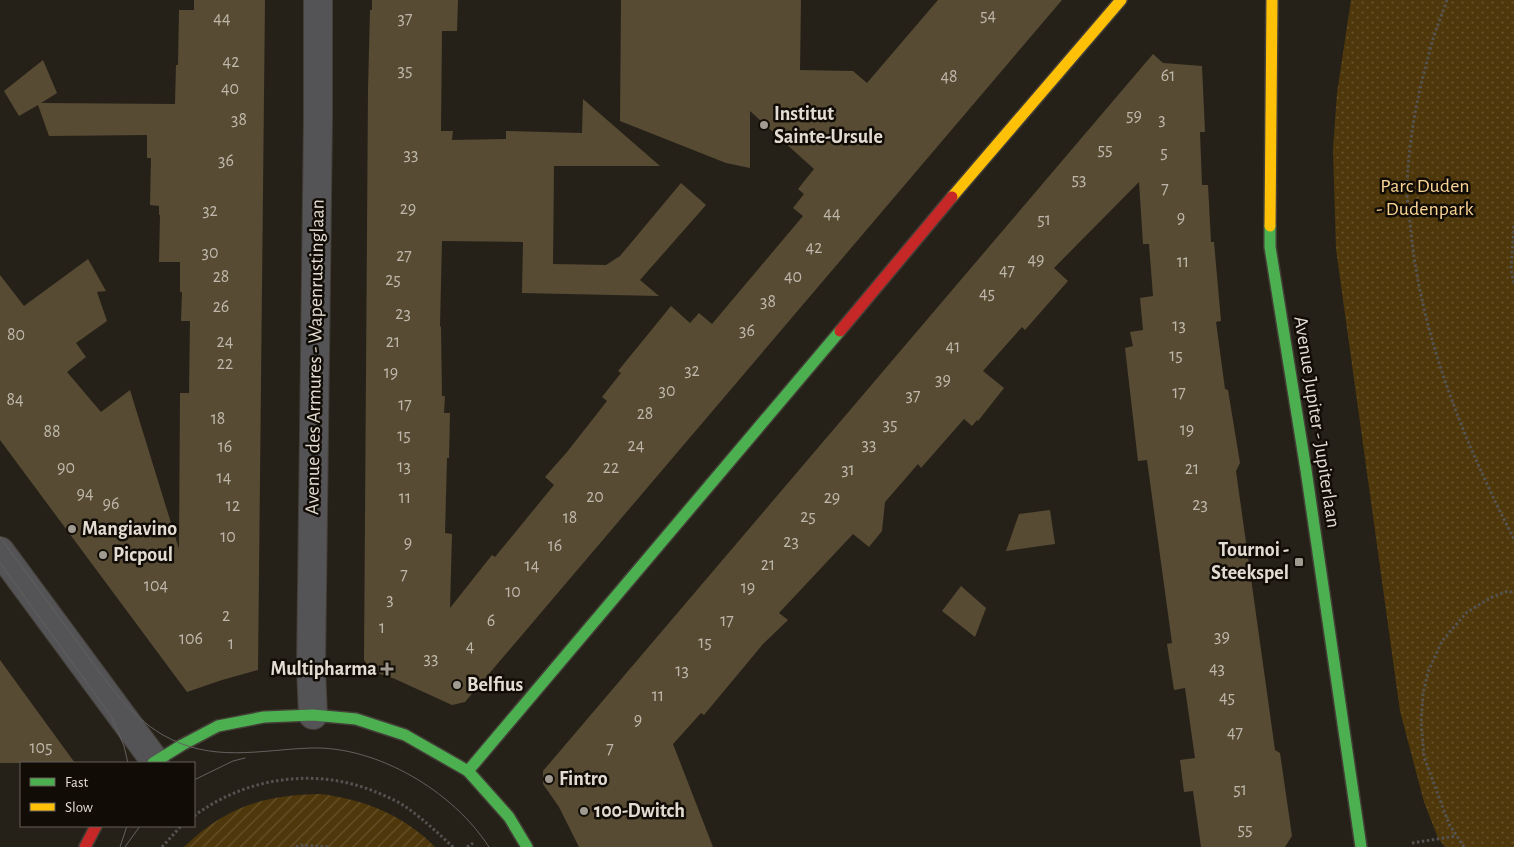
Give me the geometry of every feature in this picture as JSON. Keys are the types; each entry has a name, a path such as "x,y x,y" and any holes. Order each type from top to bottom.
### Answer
{"street":[{"name":"Avenue des Armures - Wapenrustinglaan","path":"313,715 311,668 318,0"},
{"path":"468,771 1121,0"},
{"name":"Avenue Jupiter - Jupiterlaan","path":"1272,0 1270,246 1309,489 1361,847"},
{"path":"0,551 154,762 218,726 264,717 313,715 356,719 405,735 468,771 509,817 527,847"},
{"path":"85,847 95,827"}],"path":[{"path":"1447,0 1429,52 1413,122 1407,186 1414,262 1429,332 1460,422 1495,502 1514,539"},
{"path":"1514,226 1511,269 1514,284"},
{"path":"1464,847 1448,824 1424,757 1421,722 1423,694 1428,672 1442,641 1467,612 1492,597 1508,591 1514,592"},
{"path":"195,815 228,796 262,783 301,778 336,780 372,790 406,807 453,847"},
{"path":"162,847 181,827"},
{"path":"1412,843 1456,836"},
{"path":"296,847 330,847"}],"green space":[{"name":"Parc Duden - Dudenpark","path":"1351,0 1514,0 1514,847 1445,847 1438,838 1424,802 1400,711 1336,249 1333,149 1337,93"},
{"path":"320,794 352,800 382,810 410,826 435,847 184,847 215,822 246,806 281,797"}],"building":[{"path":"194,0 265,0 258,670 187,692 0,440 0,275 24,306 88,259 106,291 97,292 107,321 76,343 86,357 67,372 101,412 130,390 179,549 180,393 189,393 190,321 181,321 180,262 159,262 160,215 159,206 150,205 151,158 147,158 147,135 49,136 38,105 19,116 4,91 43,60 57,93 41,103 175,104 179,10 194,10"},
{"path":"372,0 458,0 457,31 442,31 441,131 453,131 452,140 506,139 506,131 582,133 583,99 660,166 554,166 553,264 606,265 620,256 681,183 706,205 640,280 659,296 522,293 523,242 442,241 440,326 442,396 445,396 444,413 450,413 445,533 452,534 450,608 492,555 495,557 554,485 545,477 607,401 602,397 621,373 618,371 671,306 690,323 699,313 712,324 803,216 793,208 804,194 798,189 814,169 750,111 750,168 726,163 620,121 621,0 801,0 800,70 853,71 867,83 938,0 1062,0 465,702 452,705 395,679 371,671 364,660 368,90 370,10 372,10"},
{"path":"1153,54 1163,63 1202,66 1205,132 1200,132 1202,185 1208,185 1211,242 1214,242 1221,321 1216,322 1225,389 1228,390 1240,463 1236,471 1275,750 1280,753 1292,836 1285,847 1201,847 1193,791 1184,792 1180,760 1195,758 1185,688 1174,690 1167,644 1172,643 1147,460 1138,461 1125,348 1133,346 1130,332 1143,330 1140,298 1153,296 1149,244 1143,244 1139,182 1054,268 1068,281 1025,330 1022,327 983,371 1004,388 978,421 972,426 964,419 921,468 918,464 885,502 882,531 869,547 853,534 779,613 788,620 763,644 704,715 701,713 673,744 713,847 579,847 559,807 543,784 543,771"},
{"path":"1050,510 1055,544 1006,551 1019,514"},
{"path":"961,586 986,608 975,637 942,611"},
{"path":"0,660 74,762 0,763"}],"tram line":[{"path":"0,537 99,671 128,707 150,727 181,744 217,752 236,753 311,748 336,749 362,755 387,764 411,776 434,791 474,827 489,847"},
{"path":"0,563 111,716 124,746 128,762"},
{"path":"195,780 233,761 245,758"},
{"path":"120,847 127,827"},
{"path":"125,847 139,827"}],"traffic: fast":[{"path":"1270,226 1270,247 1306,470 1361,847"},
{"path":"468,771 840,331"},
{"path":"155,762 218,726 264,717 313,715 356,719 405,735 468,771 509,817 527,847"}],"traffic: slow":[{"path":"952,197 1121,0"},
{"path":"1270,226 1272,0"}],"traffic: jam":[{"path":"840,331 952,197"},
{"path":"85,847 95,827"}],"place":[{"name":"Institut Sainte-Ursule","path":"764,125"},
{"name":"Mangiavino","path":"72,529"},
{"name":"Picpoul","path":"103,555"},
{"name":"Tournoi - Steekspel","path":"1299,562"},
{"name":"Multipharma","path":"387,669"},
{"name":"Belfius","path":"457,685"},
{"name":"Fintro","path":"549,779"},
{"name":"100-Dwitch","path":"584,811"}]}
